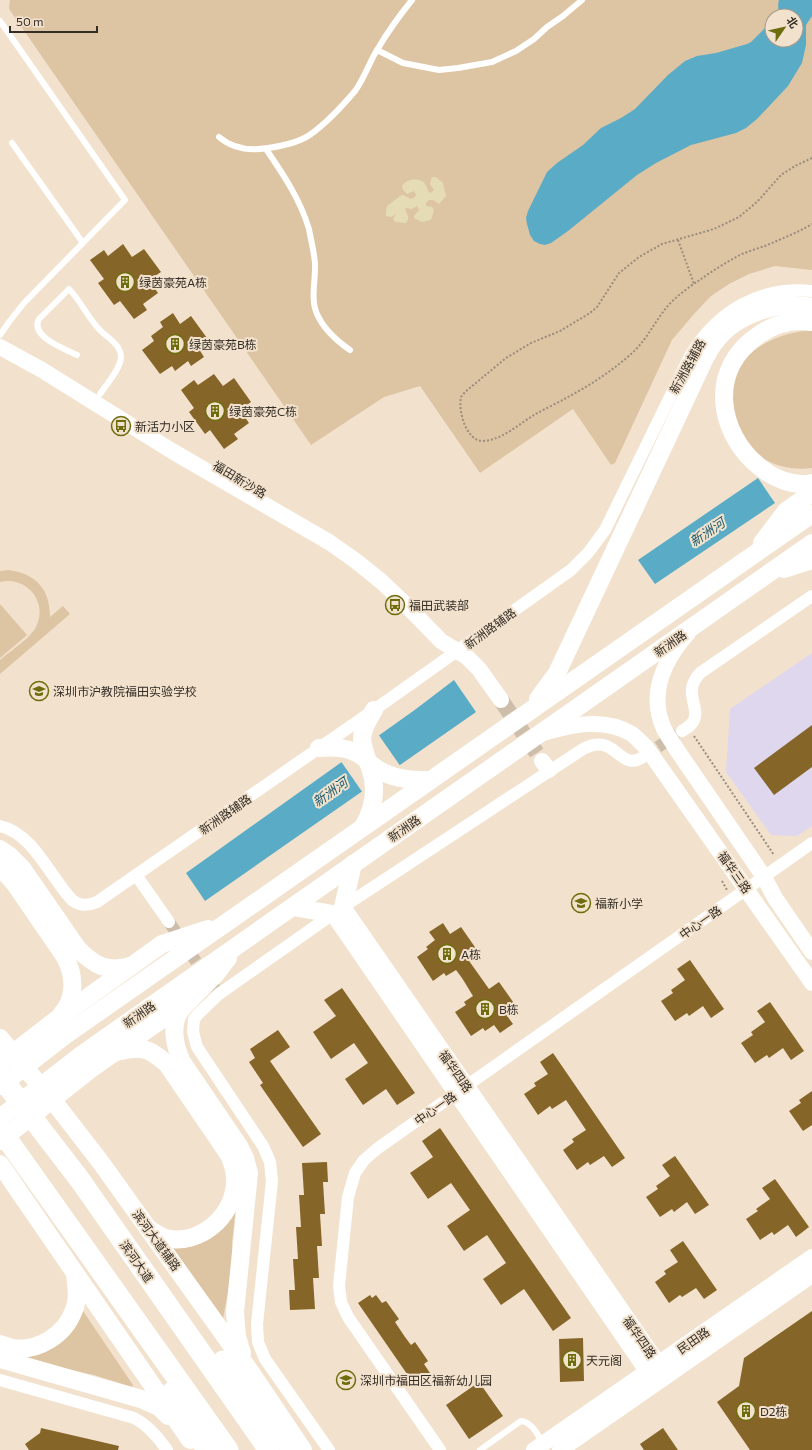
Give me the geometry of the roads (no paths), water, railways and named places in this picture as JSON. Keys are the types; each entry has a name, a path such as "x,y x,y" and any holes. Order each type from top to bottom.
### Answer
{"highway":[{"name":"滨河大道","path":"0,1076 61,1154 269,1450"},
{"path":"0,1129 228,1450"},
{"path":"90,1256 200,1450"},
{"path":"136,1260 189,1318 294,1450"}],"main road":[{"path":"520,718 541,695 557,673 702,366 715,342 721,335 736,324 762,310 788,305 812,307"},
{"path":"812,322 791,322 777,325 749,341 739,352 731,365 726,379 724,408 727,422 732,433 743,451 753,462 780,480 796,483 812,483"},
{"path":"752,556 786,511 812,493"},
{"name":"新洲路","path":"0,1086 67,1034 812,514"},
{"name":"新洲路","path":"0,1118 86,1062 292,906 812,543"},
{"path":"766,575 812,560"},
{"path":"363,828 373,806 374,786 362,738 364,729 374,710"},
{"path":"319,748 338,747 355,752 374,768 389,775 411,780 431,780"},
{"path":"0,849 10,856 22,868 78,949 88,959 99,966 110,969 120,969 131,966"},
{"path":"292,906 338,911 353,864"},
{"path":"0,867 15,884 65,957 71,969 73,980 71,997 67,1008 56,1020"},
{"path":"0,1063 56,1020 162,944 225,924"},
{"path":"240,944 215,975 180,1011 176,1023 175,1036 177,1050 182,1062 239,1146 245,1158 248,1173 235,1320 240,1346 252,1374"},
{"path":"116,1052 191,999"},
{"name":"滨河大道辅路","path":"0,1038 82,1136 252,1374 303,1450"},
{"path":"0,1141 86,1062 130,1048 143,1048 156,1054 167,1064 229,1155 235,1169 235,1185 231,1201 225,1213 204,1233 193,1237 179,1239 165,1237 149,1229"},
{"path":"0,1164 74,1272 200,1450"},
{"path":"0,1344 12,1348 29,1348 56,1336 67,1324 75,1309 77,1292 74,1272"},
{"path":"0,1359 147,1402 164,1411 200,1450"}],"street":[{"name":"新洲路辅路","path":"0,826 13,830 20,835 35,851 66,894 78,904 84,906 97,902 459,651 561,577 588,553 611,519 690,356 704,335 713,325 739,306 757,297 779,291 812,291"},
{"name":"福田新沙路","path":"0,335 46,360 177,442 333,534 362,553 387,574 430,615 449,636 459,651"},
{"name":"福田新沙路","path":"0,347 42,370 172,451 334,546 356,561 382,582 415,613 441,641 459,651 474,664 501,700"},
{"path":"685,729 695,718 692,686 700,673 812,596"},
{"name":"福华三路","path":"697,623 680,642 669,660 660,680 657,696 659,713 664,729 764,877 775,898 812,952"},
{"name":"福华三路","path":"538,735 578,725 605,724 617,727 632,735 646,747 650,759 812,983"},
{"path":"329,1450 265,1359 258,1342 257,1324 271,1186 271,1171 267,1153 258,1137 202,1055 195,1040 193,1026 194,1019 217,991 338,911 546,766 594,744 609,747 630,761 650,759"},
{"name":"中心一路","path":"440,1450 348,1317 341,1302 339,1286 348,1198 352,1181 357,1170 364,1160 378,1148 812,843"},
{"path":"136,875 169,922"},
{"name":"福华四路","path":"338,911 662,1379"},
{"name":"民田路","path":"539,1447 812,1257"},
{"name":"民田路","path":"560,1450 812,1275"},
{"path":"0,1380 134,1418 153,1432 167,1450"}],"lane":[{"path":"219,137 236,148 249,150 266,149 288,144 311,134 355,90 377,50 396,20 412,0"},
{"path":"377,50 403,63 440,70 492,62 516,51 582,0"},
{"path":"0,21 125,200 24,303 0,335"},
{"path":"12,143 83,243"},
{"path":"266,149 289,183 300,205 309,230 315,263 314,291 317,314 333,337 350,350"},
{"path":"76,355 42,336 37,328 37,322 39,319 69,289 99,329 120,350 121,358 119,366 100,394"},
{"path":"480,1450 521,1421 530,1424 539,1447"}],"water":[{"path":"779,0 812,0 812,16 806,25 806,45 802,63 788,86 757,119 746,128 736,133 691,145 656,163 637,175 551,243 545,245 534,241 530,235 526,218 547,172 557,163 583,145 601,128 635,109 668,75 685,61 697,56 716,53 747,44 764,29 764,48 804,48 804,8 778,8"},
{"name":"新洲河","path":"758,478 775,503 655,584 638,560"},
{"name":"新洲河","path":"454,680 476,712 205,901 186,873 416,709"}],"tunnel":[{"path":"501,700 542,761"},
{"path":"643,757 677,734"},
{"path":"169,922 215,989"}],"place":[{"name":"绿茵豪苑A栋","path":"125,282"},
{"name":"绿茵豪苑B栋","path":"175,344"},
{"name":"绿茵豪苑C栋","path":"215,411"},
{"name":"新活力小区","path":"121,426"},
{"name":"福田武装部","path":"395,605"},
{"name":"深圳市沪教院福田实验学校","path":"39,691"},
{"name":"福新小学","path":"581,903"},
{"name":"A栋","path":"447,954"},
{"name":"B栋","path":"485,1009"},
{"name":"天元阁","path":"572,1360"},
{"name":"深圳市福田区福新幼儿园","path":"346,1380"},
{"name":"D2栋","path":"746,1411"}]}
